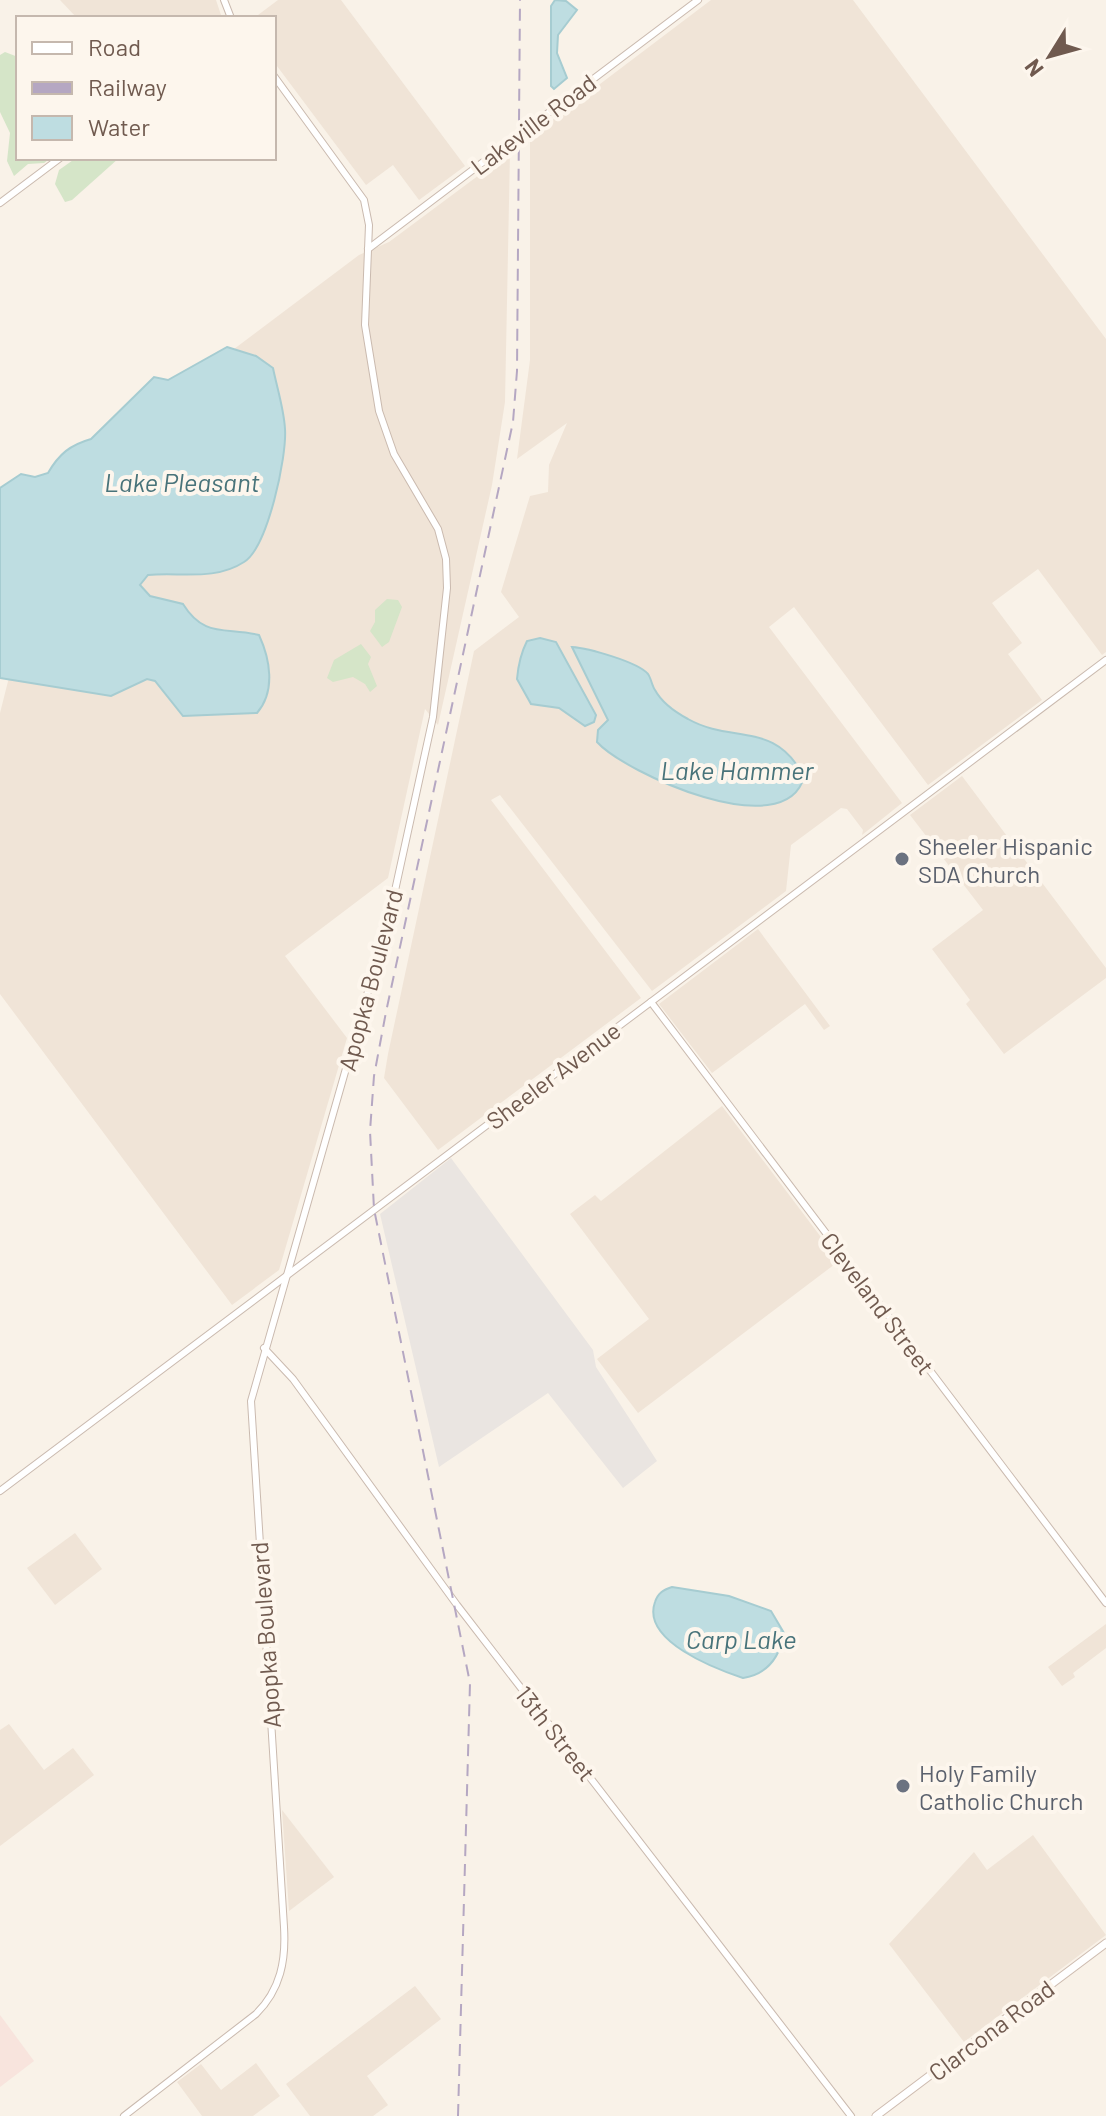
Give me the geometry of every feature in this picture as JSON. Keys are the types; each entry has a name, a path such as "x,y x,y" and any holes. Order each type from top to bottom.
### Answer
{"main road":[{"name":"Clarcona Road","path":"876,2116 1106,1943"}],"street":[{"name":"Lakeville Road","path":"368,249 698,0"},
{"name":"Apopka Boulevard","path":"124,2116 265,2004 282,1971 284,1922 250,1412 264,1348 389,918 435,706 447,588 446,559 438,529 394,454 381,417 365,325 368,216 360,191 276,79"},
{"path":"0,203 57,160"},
{"name":"Sheeler Avenue","path":"0,1491 1106,660"},
{"name":"Cleveland Street","path":"651,1002 1106,1603"},
{"name":"13th Street","path":"264,1348 293,1379 457,1605 851,2116"}],"shaded area":[{"path":"60,0 216,0 221,16 75,16"},
{"path":"278,0 341,0 465,166 419,200 393,165 366,185 276,65 276,16 257,16"},
{"path":"711,0 853,0 1106,339 1106,652 1102,655 1038,569 992,603 1022,643 1008,654 1042,700 928,785 794,607 769,627 902,803 862,835 863,830 847,809 841,808 791,845 786,891 652,991 500,795 491,800 641,998 438,1150 384,1078 388,1054 474,651 519,617 501,592 530,496 548,492 549,465 567,423 517,459 530,360 530,137"},
{"path":"510,152 505,402 492,485 438,725 425,709 388,878 285,956 347,1038 279,1270 232,1305 0,994 0,713 27,606 182,388 359,255 389,242"},
{"path":"962,776 1106,968 1106,978 1004,1054 966,1004 970,1000 932,949 983,910 910,815"},
{"path":"758,929 830,1026 824,1030 805,1004 712,1073 659,1004"},
{"path":"722,1106 839,1261 638,1413 597,1359 649,1319 570,1214 595,1195 601,1201"},
{"path":"451,1158 593,1350 596,1367 657,1461 623,1488 548,1393 439,1467 380,1214"},
{"path":"75,1533 102,1569 55,1605 27,1568"},
{"path":"1106,1624 1106,1648 1073,1673 1075,1677 1062,1686 1048,1667"},
{"path":"9,1724 44,1770 73,1748 94,1775 0,1846 0,1730"},
{"path":"282,1810 334,1877 289,1911"},
{"path":"1033,1835 1106,1935 964,2042 889,1944 974,1852 987,1870"},
{"path":"415,1986 441,2019 367,2076 388,2105 373,2116 310,2116 286,2084"},
{"path":"0,2015 34,2061 0,2087"},
{"path":"256,2063 280,2096 253,2116 202,2116 177,2082 201,2064 221,2090"}],"green space":[{"path":"5,52 16,56 16,160 48,160 28,164 14,176 7,161 10,133 0,112 0,55"},
{"path":"73,160 117,160 72,200 65,202 55,184 59,170"},
{"path":"387,599 398,600 402,607 389,642 382,647 370,631 375,622 375,610"},
{"path":"361,644 371,657 368,664 377,686 370,692 365,684 353,677 333,682 327,678 334,660"}],"water":[{"path":"555,0 566,1 577,10 558,35 557,53 567,78 554,89 551,86 551,6"},
{"name":"Lake Pleasant","path":"227,347 256,356 273,368 283,414 285,442 268,520 253,553 233,568 209,574 148,575 140,585 150,596 183,604 191,615 207,627 259,635 266,654 269,685 257,713 183,716 155,681 147,679 111,696 0,678 0,488 21,474 35,477 48,473 61,455 91,439 154,377 168,380"},
{"path":"540,638 556,642 596,715 594,722 585,726 559,708 531,704 517,674 527,641"},
{"name":"Lake Hammer","path":"572,647 612,656 643,669 669,707 704,726 752,736 780,747 804,777 791,797 768,805 738,804 704,797 638,770 597,742 598,730 608,720"},
{"name":"Carp Lake","path":"672,1587 729,1596 771,1611 784,1633 771,1663 759,1673 743,1678 700,1660 670,1641 659,1629 654,1616 658,1596"}],"railway":[{"path":"458,2116 470,1683 374,1209 370,1131 374,1076 386,1012 513,422 517,371 520,0"}],"place":[{"name":"Sheeler Hispanic SDA Church","path":"902,859"},
{"name":"Holy Family Catholic Church","path":"903,1786"}]}
